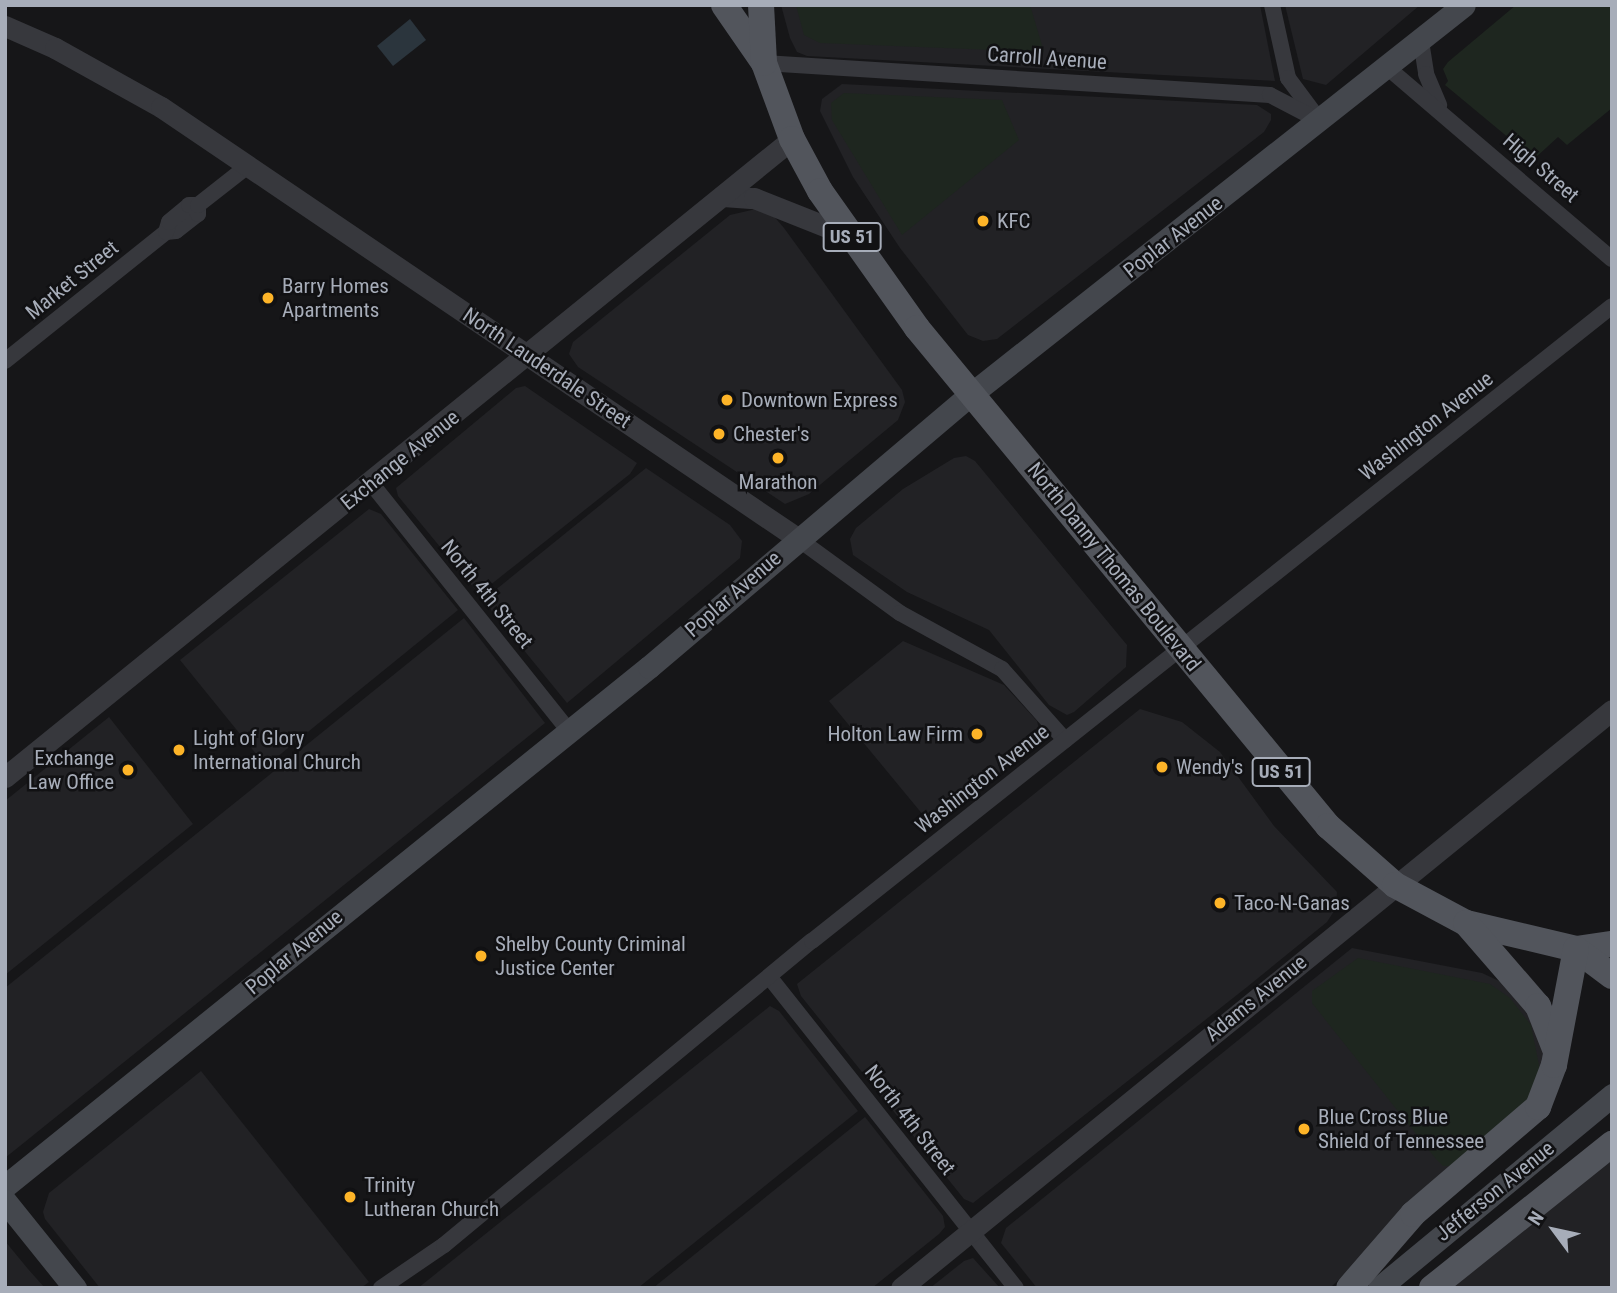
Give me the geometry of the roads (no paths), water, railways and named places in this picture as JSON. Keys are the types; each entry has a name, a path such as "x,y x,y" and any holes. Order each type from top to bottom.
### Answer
{"main road":[{"name":"North Danny Thomas Boulevard","path":"724,5 764,63 792,139 852,237 971,395 1328,826 1395,885 1466,923 1576,949 1612,944"},
{"name":"North Danny Thomas Boulevard","path":"761,5 764,63"},
{"name":"Poplar Avenue","path":"5,1186 569,731 971,395 1388,68 1464,5"},
{"path":"1466,923 1538,1006 1555,1049"},
{"name":"North Danny Thomas Boulevard","path":"1576,949 1612,976"},
{"path":"1349,1288 1413,1214 1538,1107 1546,1093 1576,949"},
{"name":"Jefferson Avenue","path":"1379,1288 1610,1097"},
{"path":"1432,1288 1612,1144"},
{"path":"5,1200 75,1288"}],"street":[{"path":"1272,5 1288,78 1320,121"},
{"name":"North Lauderdale Street","path":"5,26 121,84 248,166 797,538 901,613 1002,669 1065,740"},
{"name":"High Street","path":"1420,41 1430,86 1442,111"},
{"name":"Carroll Avenue","path":"764,63 1270,95 1320,121"},
{"name":"High Street","path":"1388,68 1442,111 1612,259"},
{"name":"Exchange Avenue","path":"5,777 529,357 792,139"},
{"name":"Market Street","path":"5,361 166,232 169,222 189,205 198,205 248,166"},
{"path":"723,197 754,198 852,237"},
{"name":"Washington Avenue","path":"381,1288 444,1245 771,979 812,941 1612,306"},
{"name":"North 4th Street","path":"371,483 569,731"},
{"name":"Adams Avenue","path":"901,1288 1612,710"},
{"name":"North 4th Street","path":"771,979 1016,1288"}],"place":[{"name":"KFC","path":"983,221"},
{"name":"Barry Homes Apartments","path":"268,298"},
{"name":"Downtown Express","path":"727,400"},
{"name":"Chester's","path":"719,434"},
{"name":"Marathon","path":"778,458"},
{"name":"Holton Law Firm","path":"977,734"},
{"name":"Light of Glory International Church","path":"179,750"},
{"name":"Wendy's","path":"1162,767"},
{"name":"Exchange Law Office","path":"128,770"},
{"name":"Taco-N-Ganas","path":"1220,903"},
{"name":"Shelby County Criminal Justice Center","path":"481,956"},
{"name":"Blue Cross Blue Shield of Tennessee","path":"1304,1129"},
{"name":"Trinity Lutheran Church","path":"350,1197"}]}
